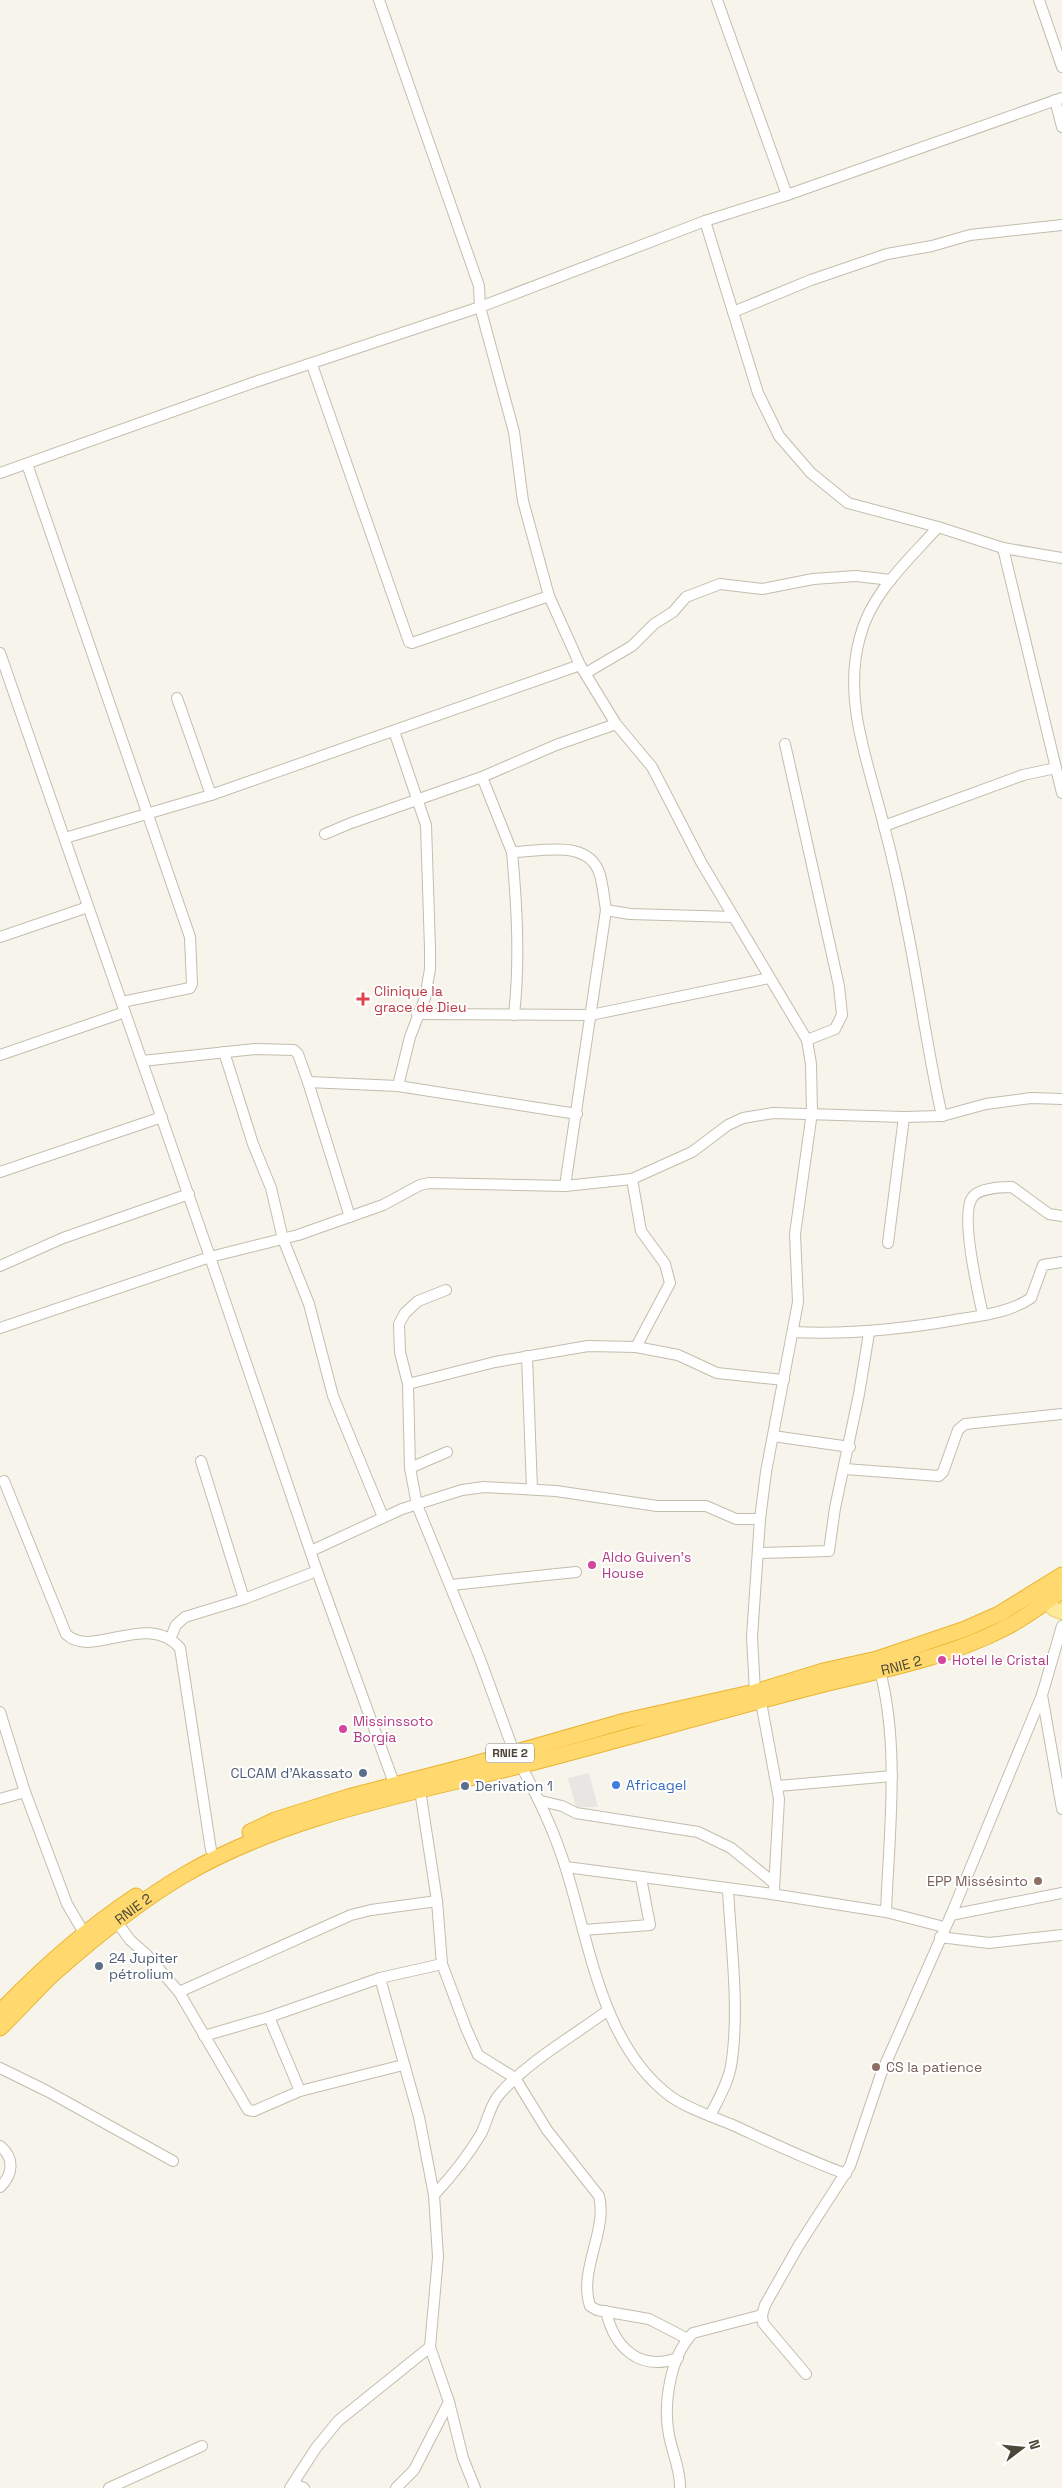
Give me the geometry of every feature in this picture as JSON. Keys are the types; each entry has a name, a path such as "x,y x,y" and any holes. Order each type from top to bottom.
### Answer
{"highway":[{"name":"RNIE 2","path":"0,2012 32,1979 87,1938 147,1888 211,1850 275,1820 348,1797 395,1786 626,1721 758,1697 880,1671 954,1649 1004,1629 1042,1597 1062,1575"},
{"name":"RNIE 2","path":"0,2028 87,1938 117,1922 144,1901 185,1875 249,1843 302,1823 420,1790 521,1766 758,1697 823,1671 877,1659 965,1629 1042,1597 1062,1591"}],"main road":[{"path":"1042,1597 1054,1609 1062,1612"}],"street":[{"path":"379,0 479,286 480,307 514,432 523,502 549,596 583,669 616,724 652,767 701,862 807,1040 811,1064 812,1112 795,1234 798,1302 794,1332 773,1436 760,1519 752,1637 758,1697 778,1786 779,1820 774,1895"},
{"path":"717,0 786,195"},
{"path":"1039,0 1062,67"},
{"path":"0,473 255,382 480,307 705,221 786,195 1058,99 1062,127"},
{"path":"705,221 758,393 779,436 812,474 848,503 938,527 1003,548 1062,558"},
{"path":"733,312 810,280 887,254 932,246 970,235 1062,225"},
{"path":"312,364 409,642 412,643 549,596"},
{"path":"0,1055 123,1007 187,990 192,984 188,931 146,815 130,759 27,464"},
{"path":"938,527 891,580 867,615 859,638 854,706 868,772 884,826 908,934 933,1080 942,1116"},
{"path":"1003,548 1062,793"},
{"path":"65,838 211,794 394,730 583,669 629,648 652,625 673,612 686,596 720,584 762,589 813,579 856,576 891,580"},
{"path":"0,653 189,1194 317,1571 395,1786"},
{"path":"177,698 211,794"},
{"path":"325,834 482,777 556,745 616,724"},
{"path":"394,730 426,825 430,969 425,998 417,1014 398,1086"},
{"path":"785,744 840,986 842,1015 835,1030 807,1040"},
{"path":"884,826 1023,775 1056,768"},
{"path":"482,777 512,852 518,936 518,980 514,1016"},
{"path":"512,852 560,850 588,855 600,875 606,910 566,1186"},
{"path":"0,937 88,907"},
{"path":"606,910 630,914 734,917"},
{"path":"417,1014 591,1015 769,978"},
{"path":"142,1061 255,1049 294,1050 298,1054 308,1082 350,1217"},
{"path":"224,1052 253,1144 271,1188 283,1239 309,1304 341,1419 383,1517"},
{"path":"308,1082 398,1086 577,1114"},
{"path":"0,1328 210,1257 283,1239 350,1217 383,1205 420,1185 429,1183 566,1186 632,1179 692,1152 728,1125 743,1118 773,1112 904,1117 942,1116 986,1104 1031,1098 1062,1099"},
{"path":"0,1172 162,1117"},
{"path":"888,1243 904,1117"},
{"path":"632,1179 641,1231 665,1264 670,1283 636,1347"},
{"path":"983,1315 969,1240 969,1205 972,1198 977,1193 1012,1187 1049,1214 1062,1216"},
{"path":"0,1266 63,1238 189,1194"},
{"path":"794,1332 869,1333 983,1315 1025,1302 1034,1294 1043,1265 1062,1262"},
{"path":"446,1290 418,1301 405,1313 399,1324 400,1352 408,1384 410,1468 417,1505 451,1585 514,1752"},
{"path":"758,1553 829,1551 835,1508 850,1447 869,1333"},
{"path":"408,1384 527,1356 588,1346 636,1347 678,1355 718,1373 784,1380"},
{"path":"527,1356 532,1488"},
{"path":"845,1469 939,1476 943,1472 958,1430 965,1424 1062,1414"},
{"path":"773,1436 850,1447"},
{"path":"410,1468 447,1452"},
{"path":"200,1460 244,1599"},
{"path":"4,1481 66,1634 72,1639 86,1642 138,1633 170,1637 180,1648 211,1850"},
{"path":"311,1551 383,1517 462,1490 484,1487 532,1488 657,1506 706,1506 736,1519 760,1519"},
{"path":"170,1637 176,1625 185,1617 244,1599 317,1571"},
{"path":"451,1585 576,1572"},
{"path":"806,2374 768,2330 763,2323 762,2315 768,2299 794,2253 846,2174 881,2074 944,1927 951,1915 1042,1695 1062,1626"},
{"path":"880,1671 888,1726 892,1776 886,1912"},
{"path":"1042,1695 1062,1809"},
{"path":"0,1712 26,1792 67,1904 87,1938"},
{"path":"521,1766 541,1801 566,1867 607,2011 637,2061 653,2081 671,2097 802,2159 846,2174"},
{"path":"778,1786 892,1776"},
{"path":"420,1790 437,1901 442,1964 478,2055 515,2078 547,2130 599,2196 602,2207 590,2267 588,2300 590,2306 649,2319 688,2339"},
{"path":"0,1799 26,1792"},
{"path":"541,1801 562,1806 576,1813 698,1832 731,1848 763,1876 774,1883"},
{"path":"566,1867 886,1912 944,1927"},
{"path":"583,1930 650,1925 641,1878"},
{"path":"710,2116 728,2078 733,2045 733,1968 728,1890"},
{"path":"951,1915 1062,1893"},
{"path":"178,1992 350,1915 371,1910 437,1901"},
{"path":"117,1922 130,1940 146,1954 178,1992 248,2110 254,2110 300,2091 403,2065"},
{"path":"940,1937 989,1943 1062,1935"},
{"path":"204,2036 269,2017 380,1978 442,1964"},
{"path":"380,1978 419,2117 434,2195 438,2257 430,2347 449,2402 460,2447 475,2488"},
{"path":"434,2195 468,2154 482,2132 496,2098 515,2078 607,2011"},
{"path":"269,2017 300,2091"},
{"path":"0,2068 47,2091 173,2161"},
{"path":"0,2146 9,2157 11,2169 9,2178 0,2187"},
{"path":"606,2311 610,2330 625,2351 648,2362 666,2362 678,2358"},
{"path":"680,2488 668,2433 667,2413 668,2395 678,2358 688,2339 699,2331 762,2315"},
{"path":"304,2488 292,2486 316,2448 338,2421 430,2347"},
{"path":"396,2488 414,2470 449,2402"},
{"path":"109,2488 202,2446"}],"shaded area":[{"path":"589,1773 598,1807 576,1807 568,1778"}],"place":[{"name":"Clinique la grace de Dieu","path":"363,999"},
{"name":"Aldo Guiven's House","path":"592,1565"},
{"name":"Hotel le Cristal","path":"942,1660"},
{"name":"Missinssoto Borgia","path":"343,1729"},
{"name":"CLCAM d'Akassato","path":"363,1773"},
{"name":"Africagel","path":"616,1785"},
{"name":"Derivation 1","path":"465,1786"},
{"name":"EPP Missésinto","path":"1038,1881"},
{"name":"24 Jupiter pétrolium","path":"99,1966"},
{"name":"CS la patience","path":"876,2067"}]}
